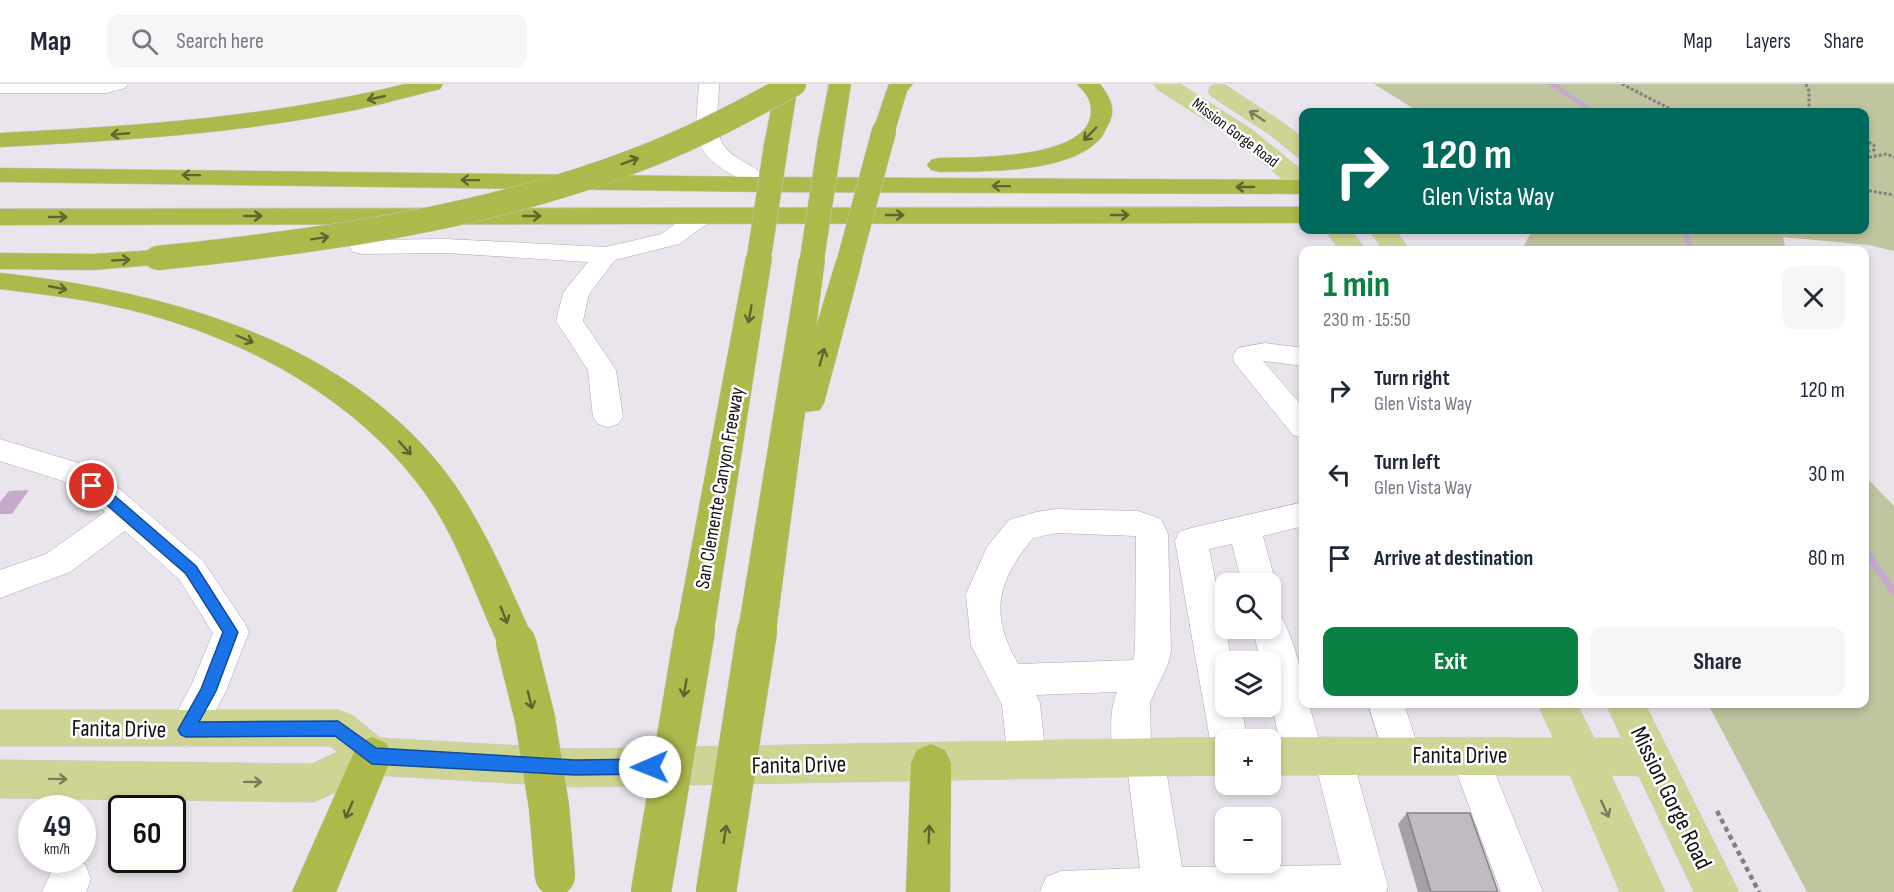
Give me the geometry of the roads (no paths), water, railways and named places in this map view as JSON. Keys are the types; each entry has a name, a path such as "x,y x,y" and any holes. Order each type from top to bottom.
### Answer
{"highway":[{"path":"0,140 110,135 219,125 329,109 432,84"},
{"name":"San Clemente Canyon Freeway","path":"651,892 787,84"},
{"path":"0,261 92,262 245,250 370,231 463,212 587,177 682,141 762,104 794,84"},
{"path":"716,892 840,84"},
{"path":"771,534 884,131 897,89 902,84"},
{"path":"627,182 1009,162 1051,155 1074,147 1091,136 1099,124 1103,109 1098,94 1088,84"},
{"path":"0,175 182,175 1050,187 1299,186"},
{"path":"0,217 1299,214"},
{"path":"0,281 37,284 166,309 244,338 288,358 333,387 388,429 429,475 478,552 516,643 535,719 549,807 555,884"},
{"path":"314,892 372,756"},
{"path":"928,892 931,763"}],"main road":[{"name":"Mission Gorge Road","path":"1165,84 1243,134 1299,182"},
{"name":"Mission Gorge Road","path":"1208,84 1277,129 1299,147"},
{"path":"1560,708 1642,892"},
{"name":"Mission Gorge Road","path":"1627,708 1717,892"},
{"name":"Fanita Drive","path":"0,728 338,729 372,756"},
{"name":"Fanita Drive","path":"0,778 314,783 372,756 575,768 1215,756"},
{"name":"Fanita Drive","path":"1302,756 1650,757"}],"street":[{"path":"0,87 107,87 118,84"},
{"path":"709,84 706,118 708,145 721,158 751,176"},
{"path":"362,247 446,246 606,255 670,239 702,216"},
{"path":"606,255 576,293 569,321 602,370 608,417"},
{"path":"1299,356 1265,352 1247,356 1248,362 1299,422"},
{"path":"0,450 74,473 111,499 124,514 191,570 231,632 208,691 186,730"},
{"path":"0,584 58,563 124,514"},
{"path":"1227,729 1191,541 1299,515"},
{"path":"1027,760 1021,703 989,645 984,616 983,594 999,556 1021,529 1036,524 1056,521 1138,523 1149,528 1152,534 1153,651 1150,664 1131,702 1138,758 1164,888"},
{"path":"1244,527 1256,573"},
{"path":"1061,892 1061,890 1164,888 1368,889 1302,756 1273,639"},
{"path":"1008,680 1143,675"},
{"path":"1387,708 1402,755"},
{"path":"1469,755 1522,892"}],"waterway":[{"path":"1552,84 1587,108"},
{"path":"1685,234 1690,246"},
{"path":"1869,556 1894,592"}]}
